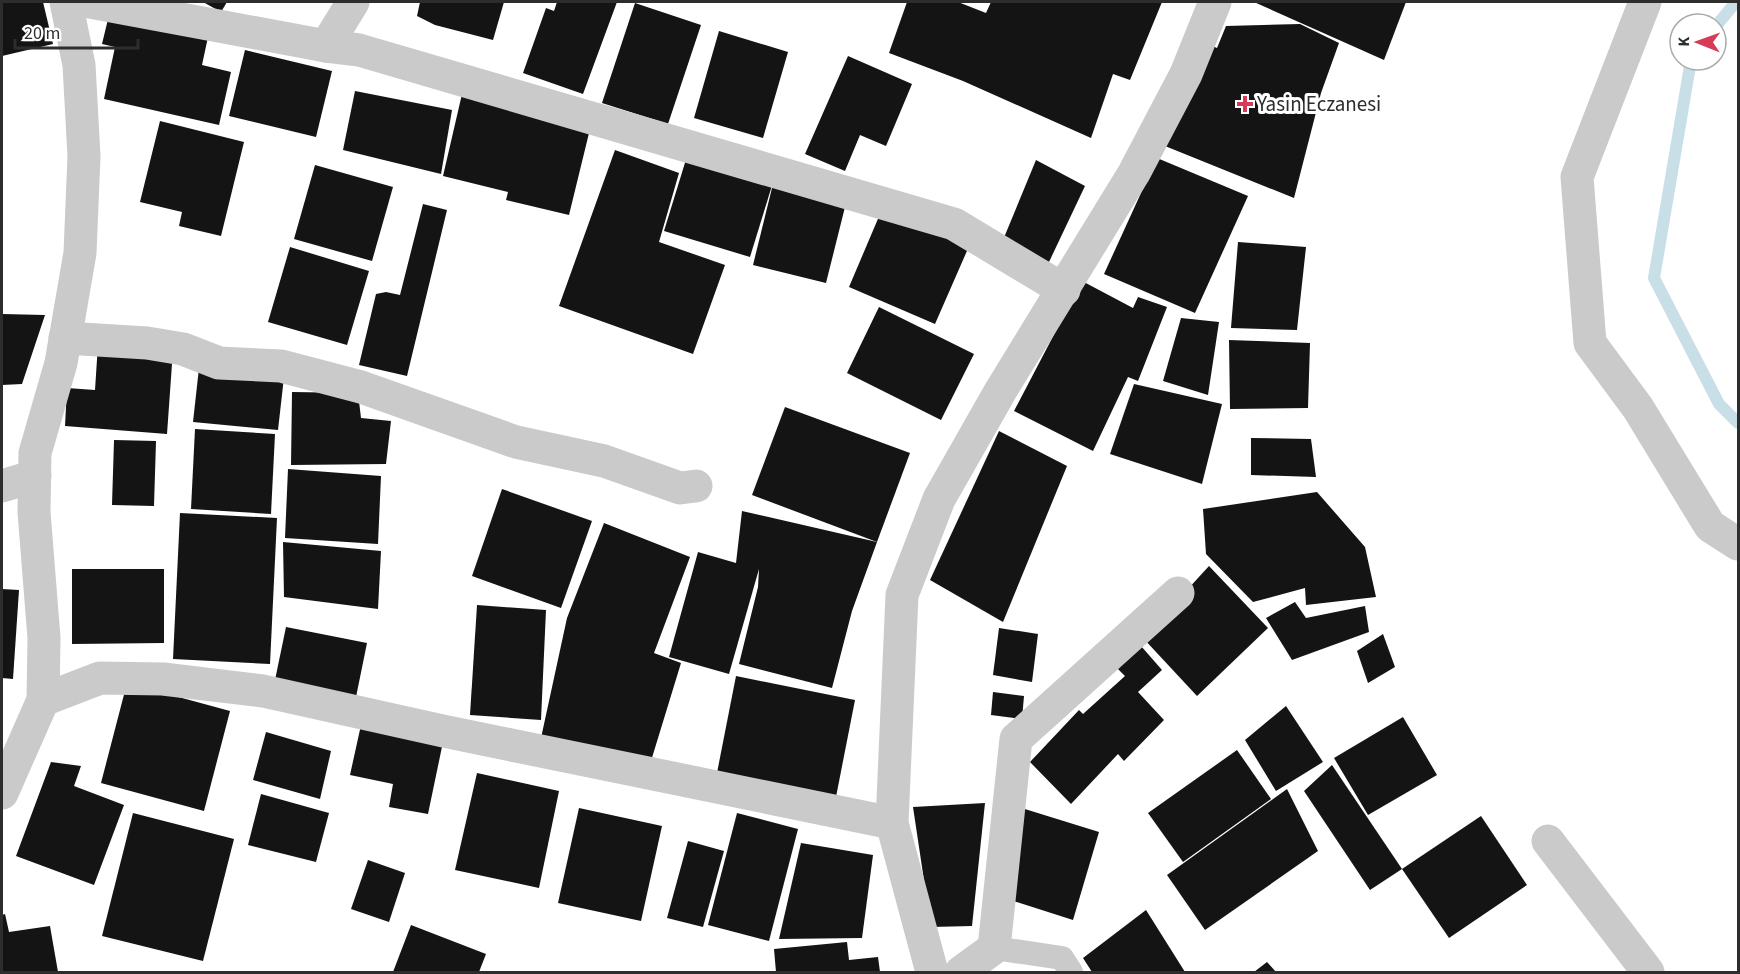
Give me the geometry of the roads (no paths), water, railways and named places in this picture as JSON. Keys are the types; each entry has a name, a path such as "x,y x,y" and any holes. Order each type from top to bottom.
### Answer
{"street":[{"path":"2,793 43,700 45,638 34,512 35,453 66,338 80,253 84,156 79,65 66,2"},
{"path":"90,2 326,46 359,50 954,224 1064,290"},
{"path":"326,46 353,2"},
{"path":"932,972 892,823 902,595 939,499 1001,390 1140,164 1186,74 1215,2"},
{"path":"1645,2 1577,177 1590,343 1638,408 1710,526 1738,544"},
{"path":"66,338 147,343 183,349 219,363 281,366 361,387 516,442 604,461 681,488 696,486"},
{"path":"2,486 35,476"},
{"path":"962,972 994,948 1016,739 1178,593"},
{"path":"43,700 100,678 163,680 263,691 466,736 892,823"},
{"path":"1548,841 1648,972"}],"lane":[{"path":"994,948 1062,957 1071,972"}],"waterway":[{"path":"1728,12 1736,2"},
{"path":"1689,72 1654,278 1719,404 1738,423"}],"place":[{"name":"Yasin Eczanesi","path":"1245,104"}]}
